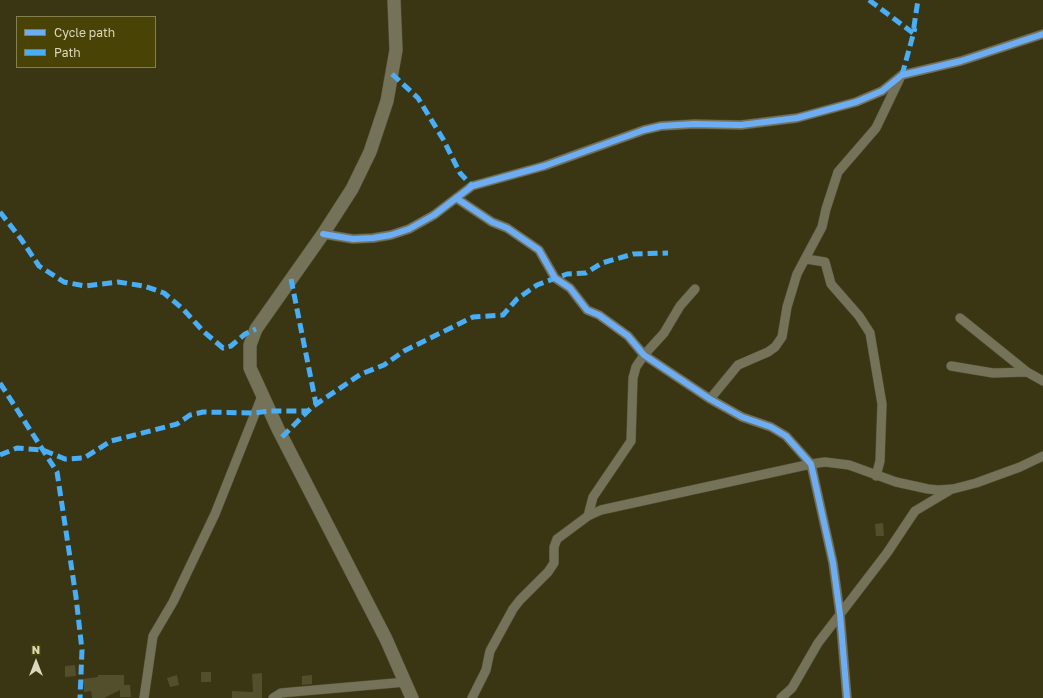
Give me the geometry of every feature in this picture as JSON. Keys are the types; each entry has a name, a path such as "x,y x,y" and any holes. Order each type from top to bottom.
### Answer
{"main road":[{"path":"394,0 396,50 387,101 370,152 352,189 323,234 256,329 250,345 250,368 262,396 386,639 412,698"}],"street":[{"path":"323,234 354,239 391,235 409,228 434,215 472,186 551,164 644,130 661,126 694,124 741,125 797,118 856,102 882,91 902,75 961,61 1043,34"},
{"path":"710,399 738,365 768,352 775,347 782,336 787,307 797,274 822,227 826,208 838,172 876,128 902,75"},
{"path":"456,198 492,222 507,228 539,250 555,278 570,288 587,310 600,315 628,336 644,355 710,399 742,417 771,427 786,436 811,464 830,548 840,614 847,698"},
{"path":"806,259 825,262 831,284 841,294 846,303 859,316 870,333 882,404 880,461 876,476"},
{"path":"588,516 593,497 631,441 633,378 636,368 644,355 664,333 680,306 695,289"},
{"path":"960,318 1027,372 1043,381"},
{"path":"951,366 993,373 1027,372"},
{"path":"144,698 153,636 173,602 215,514 262,396"},
{"path":"472,698 486,670 490,651 512,609 548,572 554,563 554,547 557,539 588,516 612,508 824,462 849,465 876,476 928,489 953,488 976,483 1020,467 1043,456"},
{"path":"781,698 792,688 818,643 888,553 915,511 953,488"},
{"path":"273,698 281,693 406,682"}],"building":[{"path":"883,523 884,536 876,536 875,524"},
{"path":"75,665 76,676 65,677 65,666"},
{"path":"201,672 211,672 211,682 201,682"},
{"path":"262,673 262,698 232,698 232,691 253,692 252,674"},
{"path":"98,675 124,675 124,685 130,685 131,697 120,697 120,690 104,698 92,698 91,691 84,692 83,679 98,677"},
{"path":"177,675 179,685 170,687 167,678"},
{"path":"312,675 312,684 302,685 302,676"}],"marked path":[{"path":"869,0 913,33 918,0"},
{"path":"902,75 915,28"},
{"path":"392,74 418,98 443,139 460,173 472,186"},
{"path":"0,212 21,239 39,266 64,282 85,286 118,282 144,286 164,293 183,309 203,331 223,348 231,346 245,334 256,329"},
{"path":"282,437 312,407 361,374 384,365 404,351 473,317 503,315 517,299 537,285 567,274 586,273 602,263 633,254 668,253"},
{"path":"291,279 316,404"},
{"path":"0,383 57,472 76,597 82,650 80,698"},
{"path":"0,455 17,448 43,450 65,459 84,458 111,441 177,424 190,415 203,412 255,413 269,411 308,411"}],"cycle path":[{"path":"323,234 353,239 391,235 409,229 434,215 472,186 544,166 644,130 661,126 694,124 741,125 797,118 856,102 882,91 902,75 961,61 1043,34"},
{"path":"456,198 492,222 507,228 539,250 555,278 570,288 587,310 599,315 628,336 644,355 710,399 742,417 771,427 786,436 811,464 833,563 840,614 847,698"}]}
